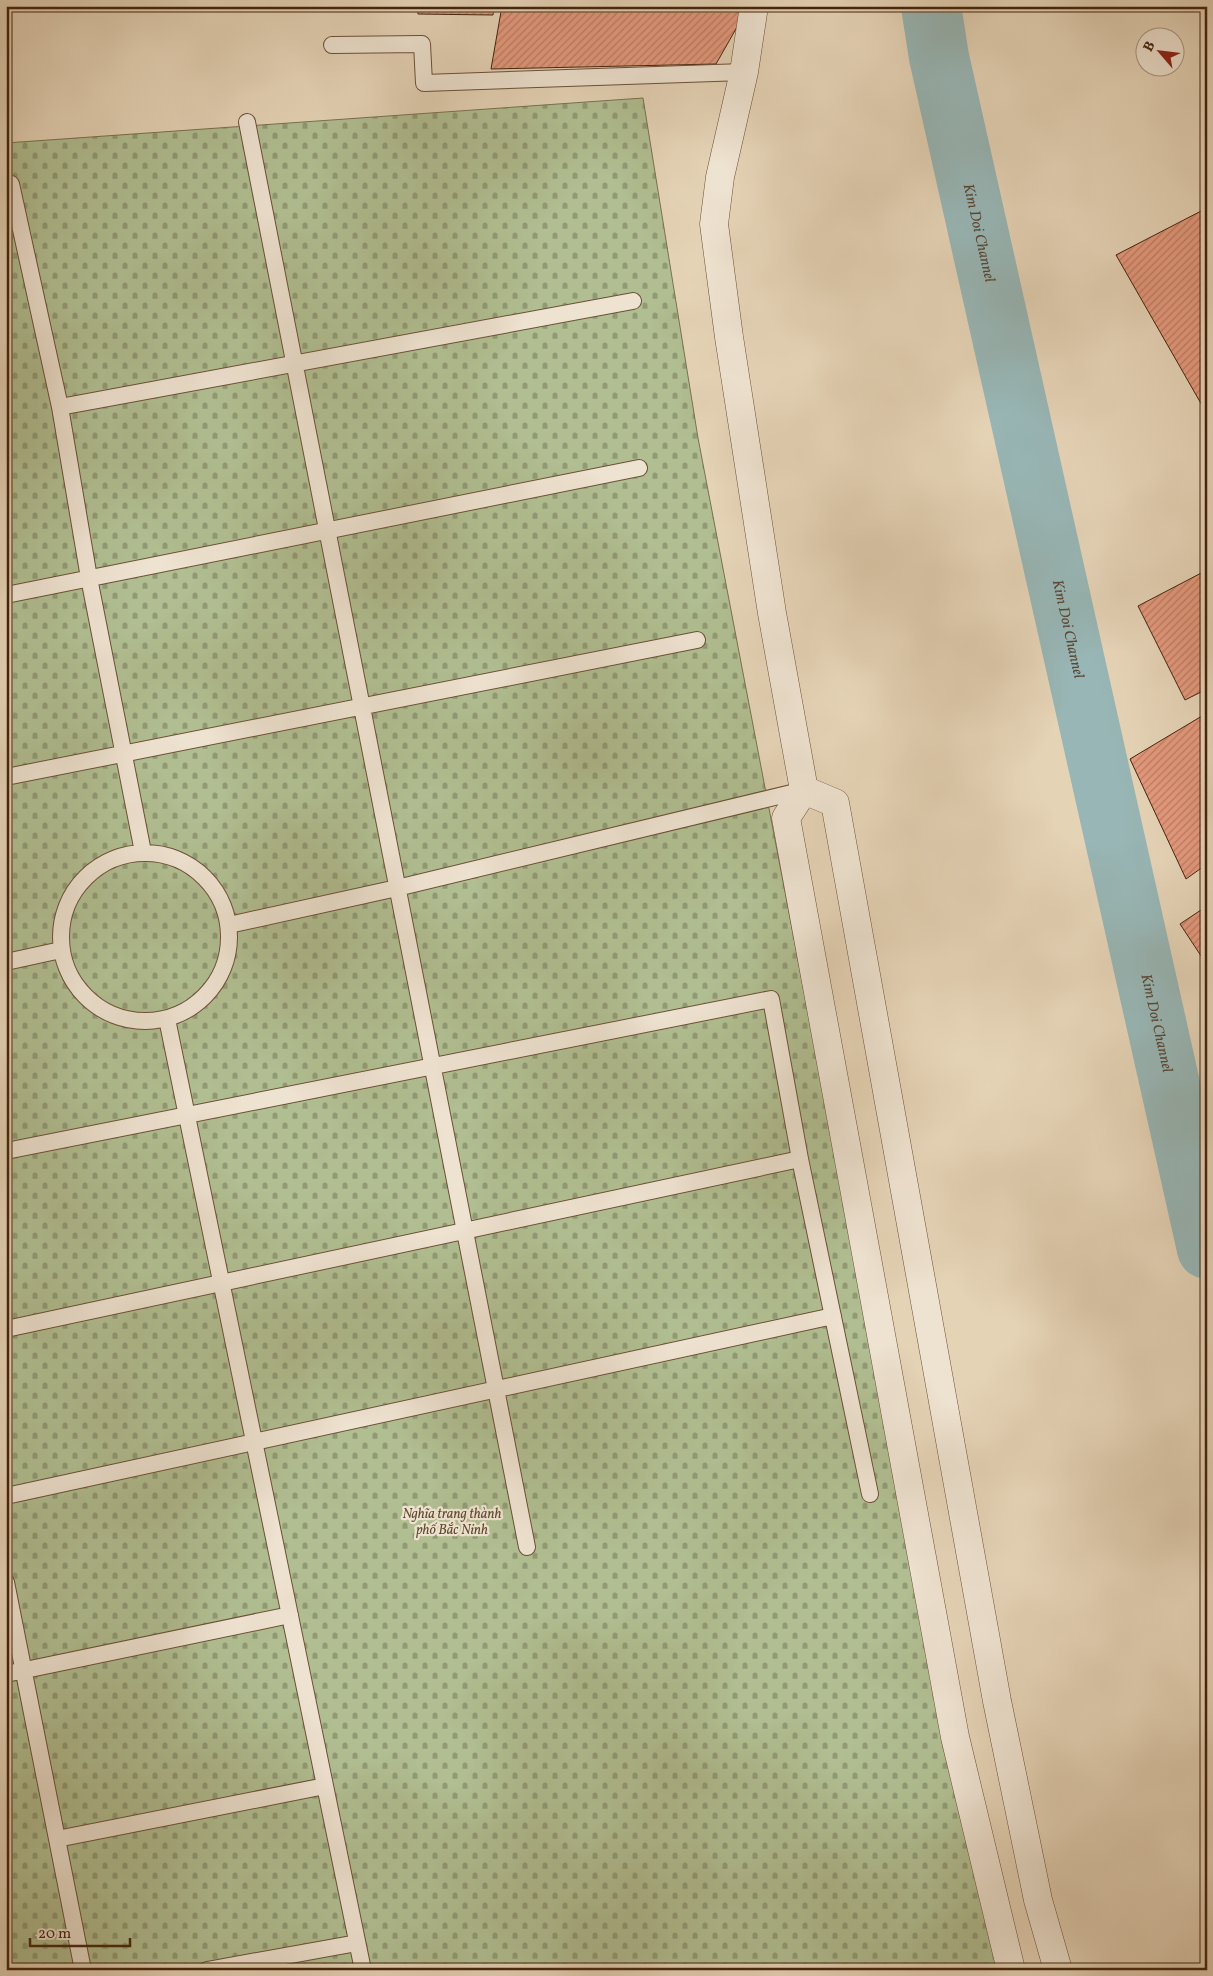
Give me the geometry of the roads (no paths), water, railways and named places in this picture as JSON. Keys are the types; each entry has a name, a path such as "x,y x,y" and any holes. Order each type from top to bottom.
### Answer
{"street":[{"path":"754,6 744,72 720,177 714,224 729,337 770,603 804,790 786,818 955,1737 1011,1970"},
{"path":"804,790 835,803 996,1701 1038,1900 1058,1970"}],"lane":[{"path":"332,45 422,44 424,83 744,72"},
{"path":"246,122 527,1547"},
{"path":"11,184 60,407 89,578 143,852"},
{"path":"60,407 633,301"},
{"path":"6,595 639,468"},
{"path":"6,777 697,640"},
{"path":"229,925 397,888 804,790"},
{"path":"143,852 163,854 183,861 200,872 214,887 224,905 229,925 229,946 216,984 186,1012 167,1019 147,1022 126,1020 107,1013 90,1002 76,987 66,970 61,950 61,930 65,910 74,891 87,875 104,863 123,855 143,852"},
{"path":"6,962 61,950"},
{"path":"6,1151 771,999 800,1159 870,1494"},
{"path":"167,1019 363,1970"},
{"path":"6,1329 800,1159"},
{"path":"6,1496 833,1316"},
{"path":"6,1582 83,1970"},
{"path":"6,1674 290,1615"},
{"path":"57,1838 325,1786"},
{"path":"207,1970 357,1943"}],"waterway":[{"name":"Kim Doi Channel","path":"931,6 939,57 1207,1249"}],"park label":[{"name":"Nghĩa trang thành phố Bắc Ninh","path":"452,1522"}]}
